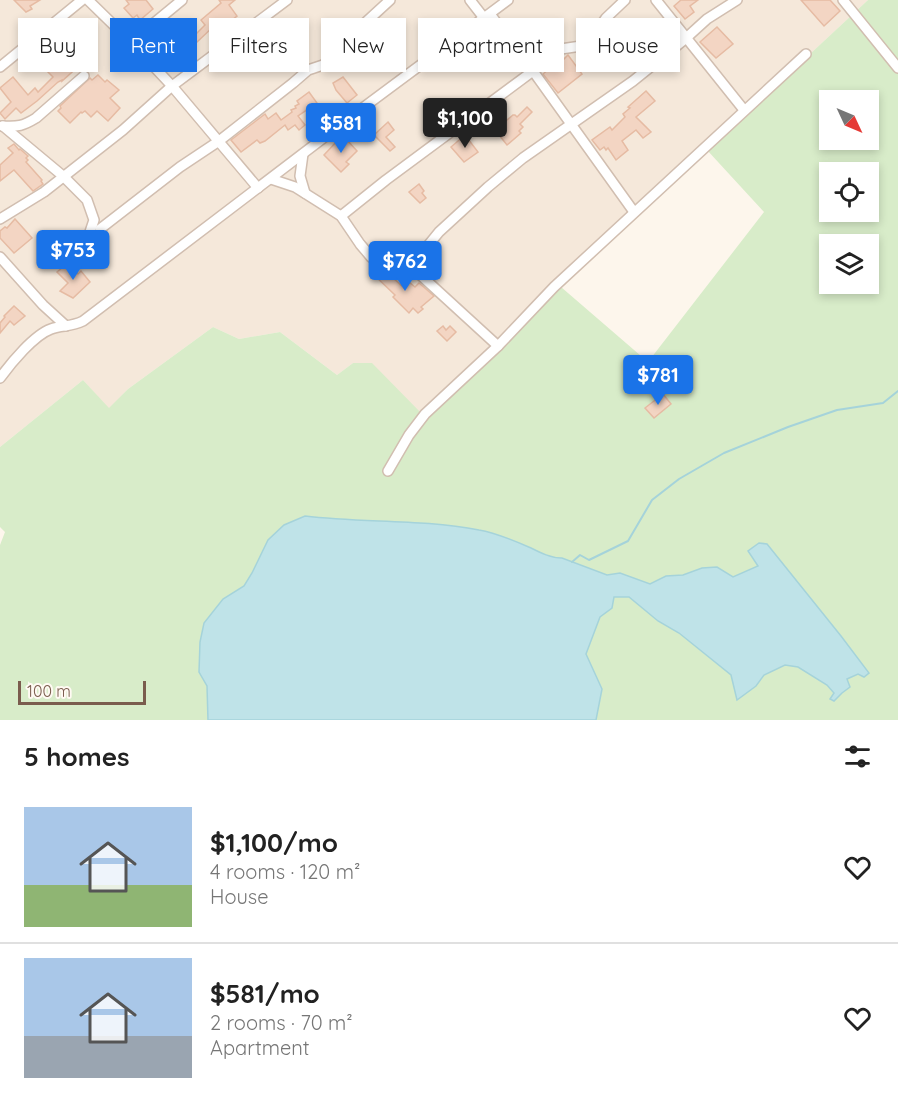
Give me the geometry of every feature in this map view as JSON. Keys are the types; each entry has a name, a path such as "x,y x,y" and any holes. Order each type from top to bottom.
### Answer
{"street":[{"path":"0,67 82,0"},
{"path":"88,0 110,21"},
{"path":"160,18 182,0"},
{"path":"0,219 44,192 123,130 172,86 287,0"},
{"path":"100,229 180,167 219,141 308,70 328,62 352,34 390,0"},
{"path":"470,0 487,16"},
{"path":"0,378 36,338 53,328 72,326 83,321 508,0"},
{"path":"564,49 581,46 589,42 606,18 625,0"},
{"path":"656,0 744,110"},
{"path":"415,270 426,248 439,232 488,187 523,158 633,81 707,19 737,0"},
{"path":"843,0 898,68"},
{"path":"388,471 409,435 425,414 498,346 554,287 806,54"},
{"path":"159,72 258,188"},
{"path":"341,216 532,72"},
{"path":"534,72 634,212"},
{"path":"2,126 17,127 36,118 84,75"},
{"path":"2,126 63,176 87,200 94,220 88,238 72,255"},
{"path":"303,154 300,176 305,193"},
{"path":"271,178 295,187 341,216 371,258 376,261 394,259 415,270 498,346"},
{"path":"1,262 66,326"}],"shaded area":[{"path":"0,0 868,0 545,302 426,418 353,363 337,375 280,332 239,339 213,327 128,389 109,409 83,380 0,447"}],"green space":[{"path":"868,0 898,0 898,720 0,720 0,545 5,532 0,527 0,447 83,380 109,408 128,389 213,327 239,339 280,332 337,375 353,363 372,363 426,418 561,287 648,362 764,212 707,150"}],"water":[{"path":"305,516 436,524 479,530 499,535 546,555 562,558 607,575 620,573 650,584 666,576 683,575 702,568 717,567 733,577 758,566 748,551 759,543 767,544 869,673 864,677 858,674 847,679 850,687 834,701 830,699 834,693 827,685 798,667 785,665 764,675 756,686 737,700 731,675 629,597 614,597 612,608 600,617 586,654 602,689 596,720 208,720 207,686 199,672 200,642 204,623 223,599 244,586 268,540 284,525"}],"building":[{"path":"14,0 40,0 30,6 32,9 26,12"},
{"path":"126,0 146,0 153,9 142,18 137,15 133,18 124,8 129,4"},
{"path":"219,0 235,0 229,5 237,16 235,18 209,18 209,31 197,42 197,33 205,25 201,20 221,3"},
{"path":"681,0 698,0 690,6 694,12 685,19 674,6"},
{"path":"801,0 830,0 840,11 824,26"},
{"path":"717,27 733,44 716,58 700,42"},
{"path":"568,55 576,66 576,72 582,74 558,93 543,74 564,72 564,59"},
{"path":"48,72 72,72 21,113 16,108 5,119 0,113 11,102 0,88 13,77 28,95 35,88 38,92 53,77"},
{"path":"98,75 119,90 110,98 120,108 108,121 97,111 91,117 85,111 70,123 58,111 60,106 90,78 92,80"},
{"path":"343,77 357,95 347,103 333,83"},
{"path":"646,91 655,101 636,117 651,132 643,138 636,130 622,141 628,150 616,160 608,148 606,150 604,147 600,150 592,140 610,127 612,130 625,117 623,114 630,108 628,107"},
{"path":"309,92 317,103 298,116 305,125 299,130 295,125 288,130 285,125 265,141 260,143 257,140 241,152 231,140 265,114 268,119 276,113 281,120 296,108 295,106 299,104 297,101"},
{"path":"527,107 532,112 520,124 523,127 519,131 521,133 507,145 495,130 513,115 517,117"},
{"path":"388,122 394,130 386,137 395,147 390,151 374,135"},
{"path":"465,135 478,152 464,162 451,147"},
{"path":"339,139 343,144 347,140 357,151 346,162 349,164 341,172 324,155"},
{"path":"14,144 28,156 26,162 42,180 43,184 33,191 14,170 0,181 0,165 13,153 8,148"},
{"path":"419,184 426,198 420,203 409,192"},
{"path":"15,219 32,238 14,253 0,238 0,231 7,228"},
{"path":"57,239 63,246 49,258 44,253"},
{"path":"68,263 78,274 81,271 90,282 73,298 60,291 68,283 57,272"},
{"path":"380,267 404,288 409,282 415,287 419,283 434,296 421,307 423,309 418,313 413,308 409,313 393,297 395,295 373,274"},
{"path":"14,306 25,316 14,325 10,321 0,333 0,323"},
{"path":"443,326 446,330 450,326 456,332 447,341 437,331"},
{"path":"663,394 671,404 654,418 645,408"}],"waterway":[{"path":"572,562 580,555 589,560 628,541 652,500 679,479 724,453 837,410 883,403 898,391"}]}
